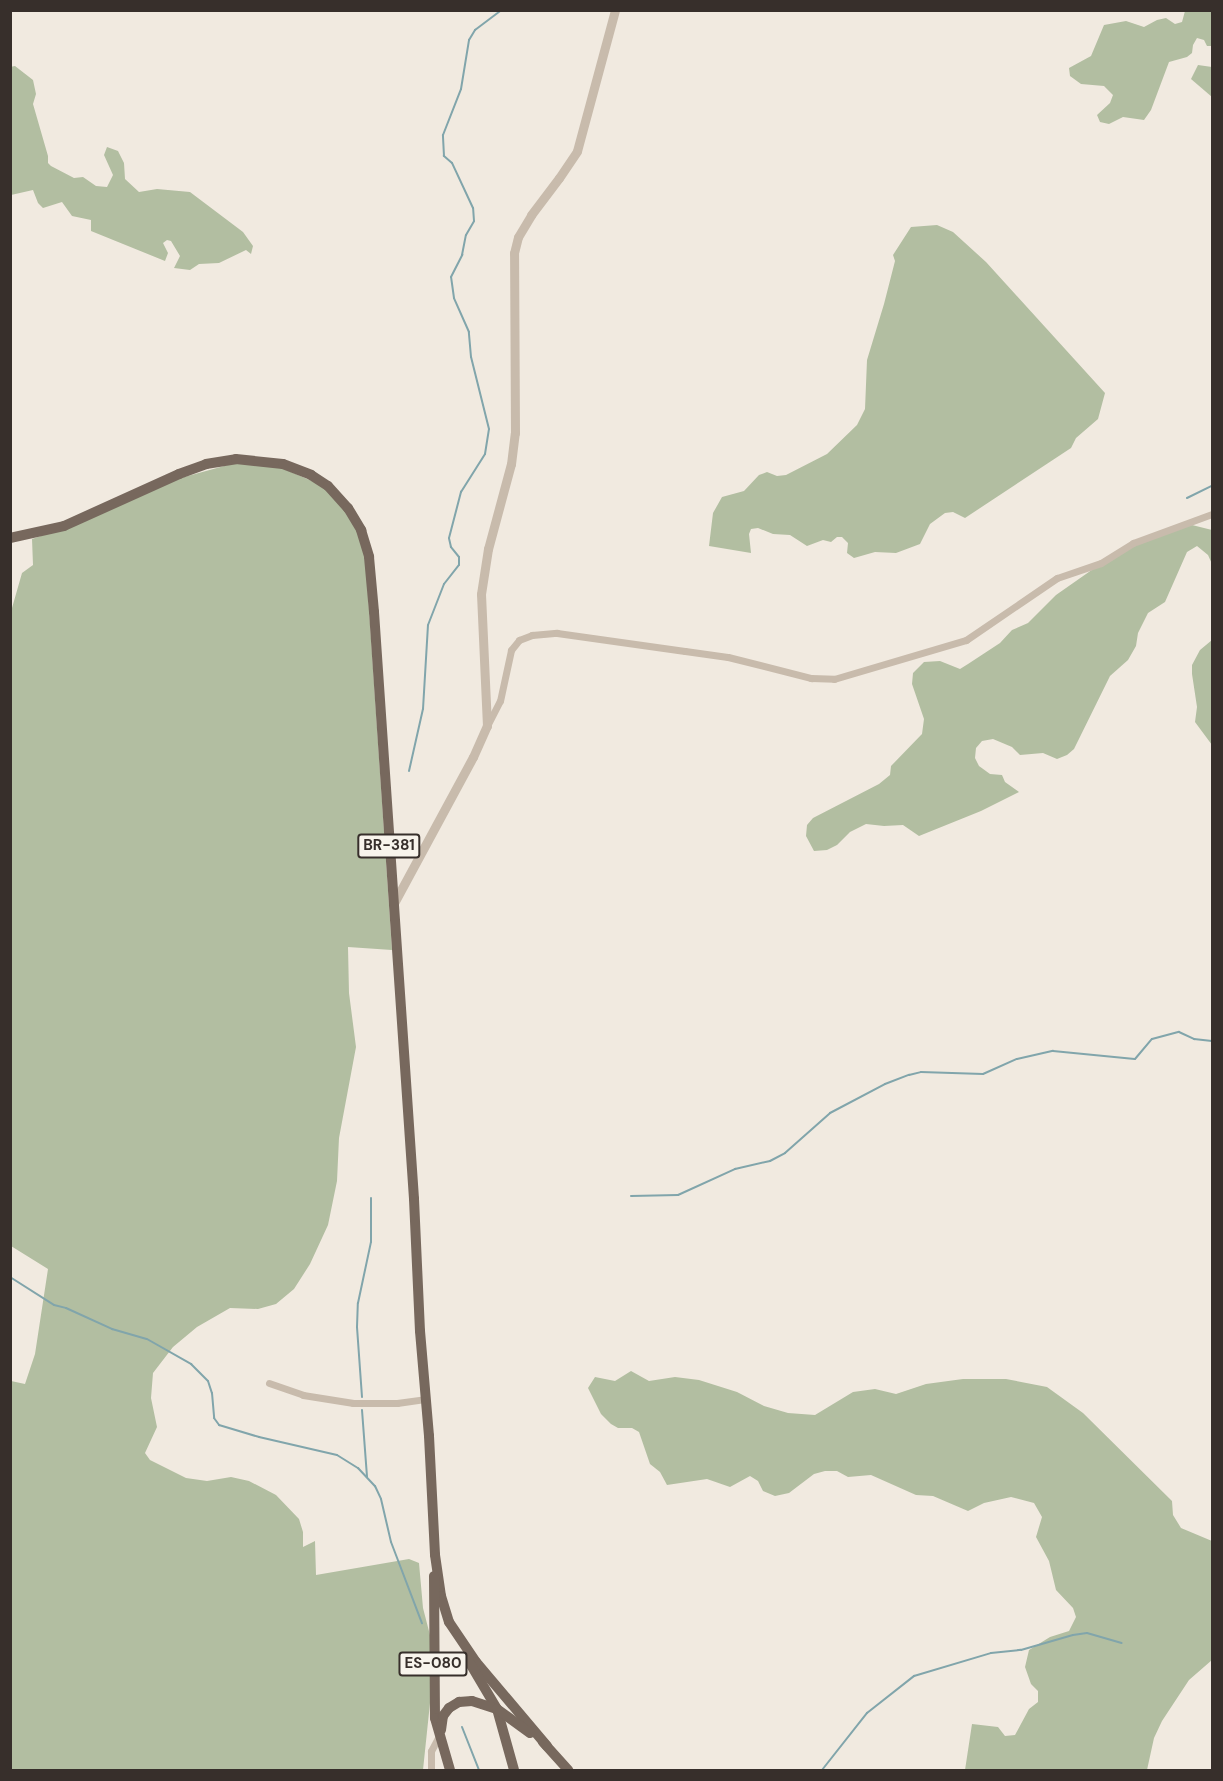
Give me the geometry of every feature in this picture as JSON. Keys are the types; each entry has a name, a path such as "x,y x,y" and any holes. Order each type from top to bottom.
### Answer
{"main road":[{"name":"BR-381","path":"10,538 64,526 179,474 206,465 236,459 283,464 311,475 328,486 348,508 361,530 369,557 394,903 435,1555 441,1596 449,1623"},
{"name":"ES-080","path":"435,1555 433,1691 439,1736 450,1770"},
{"name":"ES-080","path":"449,1623 497,1709 514,1770"},
{"path":"449,1623 476,1662 568,1770"},
{"path":"439,1736 443,1716 449,1708 459,1702 478,1702 497,1709 547,1746"}],"street":[{"path":"487,726 481,594 486,559 511,464 516,433 514,253 518,237 531,215 560,178 577,151 615,10"},
{"path":"394,903 473,758 500,701 511,650 519,640 532,634 557,633 728,657 811,678 834,679 966,640 1058,578 1101,563 1133,543 1212,514"},
{"path":"269,1383 303,1395 353,1403 397,1403 425,1399"},
{"path":"431,1770 431,1752 439,1736"}],"green space":[{"path":"1185,11 1212,11 1212,46 1207,46 1204,40 1197,38 1192,53 1187,57 1169,62 1151,110 1144,120 1123,117 1109,124 1100,122 1097,115 1110,103 1113,95 1104,86 1081,84 1070,76 1069,68 1091,56 1104,25 1126,21 1144,27 1166,18 1175,24 1182,22"},
{"path":"1198,65 1212,67 1212,97 1191,79"},
{"path":"15,66 33,80 36,94 33,104 48,163 51,166 74,178 83,177 96,186 107,187 113,175 104,155 107,147 118,151 124,163 125,179 139,192 157,189 190,192 243,232 253,246 251,254 246,250 219,263 199,264 190,270 174,268 180,256 171,241 167,240 163,243 168,253 165,261 91,231 91,220 72,216 62,202 43,208 38,203 33,190 11,195 10,67"},
{"path":"937,225 953,232 986,262 1105,393 1098,419 1076,438 1071,448 965,518 953,512 945,513 930,524 920,544 896,553 875,552 854,558 847,553 848,543 842,537 837,537 831,542 823,540 807,546 790,535 773,534 758,528 751,529 749,534 751,553 709,546 713,513 722,497 744,491 759,475 767,472 777,476 786,475 827,454 857,425 865,409 867,360 895,261 893,255 911,227"},
{"path":"235,463 277,466 326,487 355,521 365,550 392,950 348,947 349,993 356,1047 339,1138 337,1181 328,1225 310,1264 294,1289 276,1304 258,1309 230,1308 197,1327 173,1347 153,1373 151,1398 157,1427 145,1453 150,1460 186,1478 207,1481 231,1477 249,1481 276,1495 299,1519 303,1532 303,1547 315,1541 316,1575 409,1559 419,1563 423,1608 431,1639 430,1703 423,1770 11,1770 11,1381 25,1384 35,1354 48,1269 11,1246 10,615 22,573 33,565 32,539 85,521 177,479"},
{"path":"1192,525 1212,530 1212,564 1208,555 1197,546 1187,552 1165,602 1148,613 1138,633 1136,646 1128,660 1110,676 1074,749 1057,759 1043,753 1020,755 1012,747 993,739 982,741 976,748 975,758 979,766 990,774 1002,775 1005,782 1019,792 981,811 919,836 903,825 866,824 850,832 837,845 827,850 814,851 806,836 807,825 813,818 879,784 890,775 891,766 922,734 924,719 912,684 913,673 924,662 940,661 960,669 1000,643 1012,630 1028,623 1056,595 1096,567 1147,538"},
{"path":"1212,640 1212,745 1195,722 1197,707 1192,665 1200,650"},
{"path":"631,1371 649,1381 675,1377 699,1380 737,1392 764,1406 788,1413 815,1415 853,1392 875,1389 896,1394 926,1384 963,1379 1006,1379 1047,1387 1083,1413 1172,1501 1173,1515 1181,1528 1212,1541 1212,1660 1189,1680 1162,1721 1154,1738 1147,1770 965,1770 972,1724 998,1727 1005,1736 1015,1735 1029,1709 1038,1702 1038,1691 1031,1684 1025,1667 1029,1650 1050,1637 1069,1631 1076,1617 1073,1608 1056,1590 1049,1561 1036,1537 1042,1517 1034,1503 1011,1497 984,1503 968,1511 933,1496 916,1495 871,1475 848,1477 837,1471 814,1474 789,1493 775,1496 763,1491 758,1481 750,1476 730,1487 707,1479 667,1485 660,1472 650,1464 639,1432 632,1428 618,1428 611,1424 601,1414 588,1388 595,1377 615,1381"}],"waterway":[{"path":"409,771 423,709 428,625 444,584 459,565 459,557 451,547 449,538 461,492 485,454 489,429 471,357 469,332 454,298 451,277 462,255 466,235 474,221 473,208 452,163 444,156 443,135 461,89 469,40 475,30 502,10"},
{"path":"1187,498 1212,486"},
{"path":"631,1196 678,1195 735,1169 770,1161 785,1153 830,1113 885,1084 909,1075 921,1072 983,1074 1017,1059 1053,1051 1135,1059 1152,1039 1179,1032 1194,1039 1212,1041"},
{"path":"362,1397 357,1327 358,1303 371,1242 371,1198"},
{"path":"10,1277 54,1305 66,1308 112,1329 147,1339 191,1364 208,1381 212,1393 214,1418 219,1425 337,1455 358,1468 375,1486 381,1499 391,1542 422,1623"},
{"path":"362,1410 367,1477"},
{"path":"822,1770 867,1713 914,1676 991,1653 1021,1650 1073,1635 1087,1633 1122,1643"},
{"path":"462,1727 479,1770"}]}
